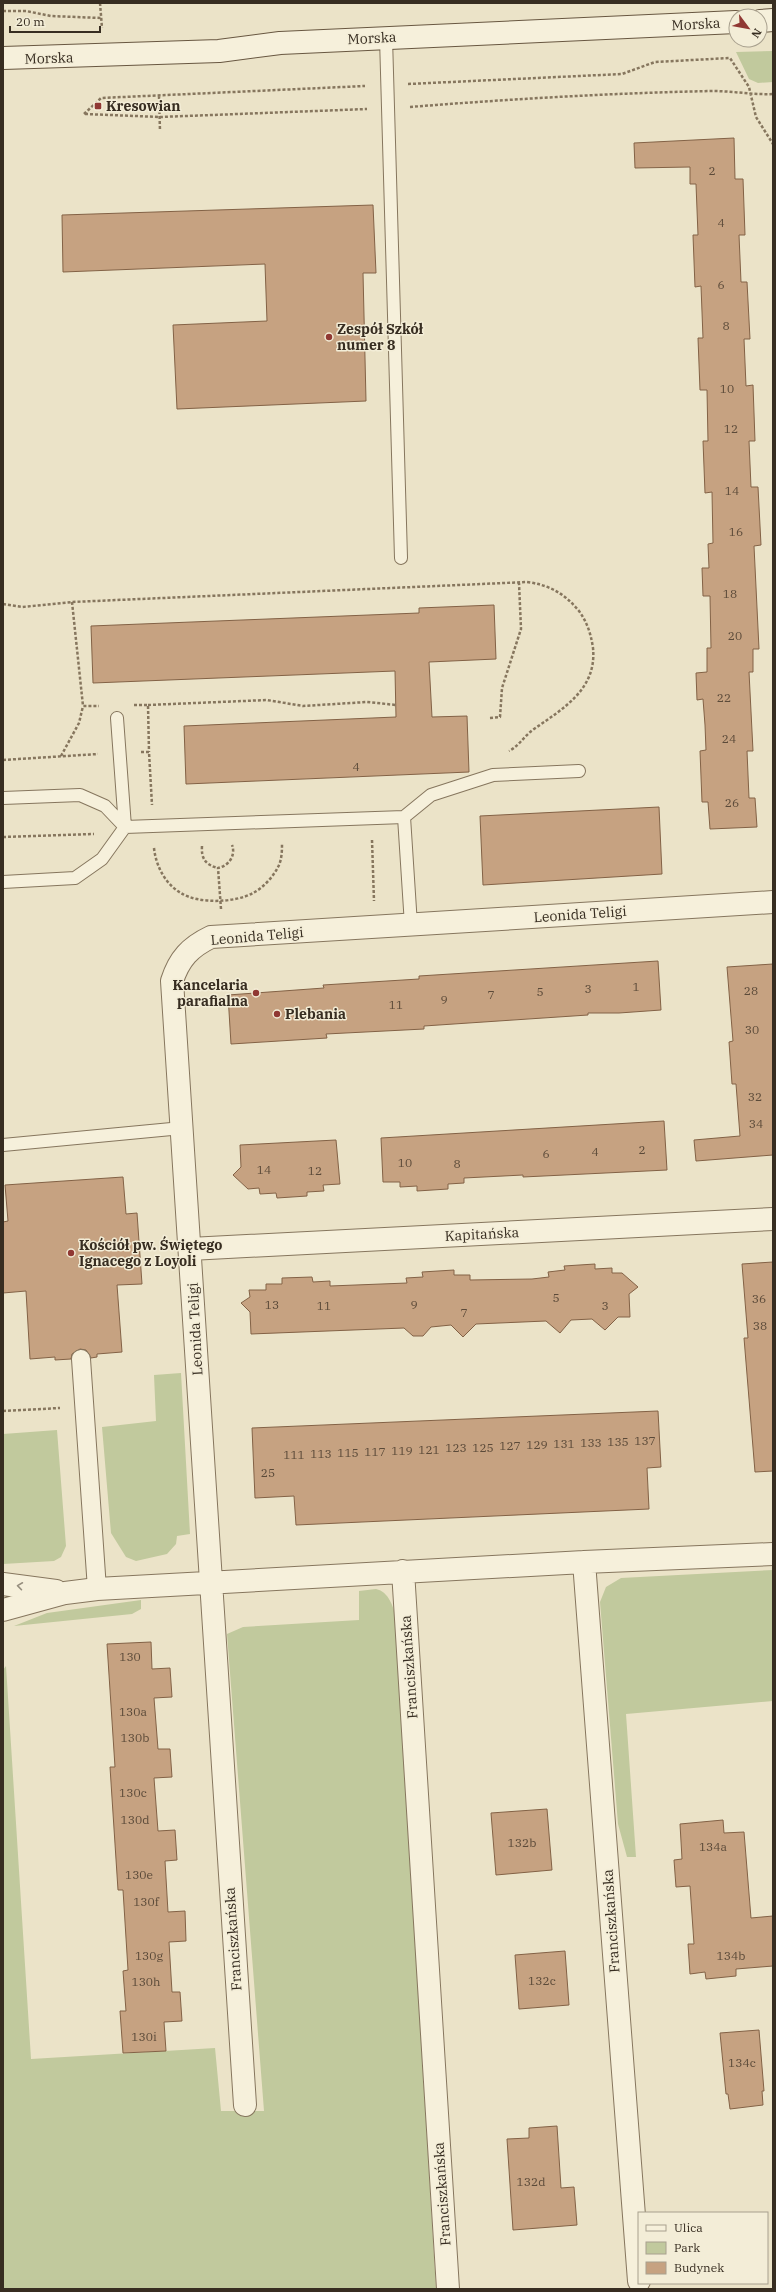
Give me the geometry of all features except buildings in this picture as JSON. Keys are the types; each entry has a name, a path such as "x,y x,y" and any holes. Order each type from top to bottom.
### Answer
{"street":[{"name":"Morska","path":"5,59 219,51 280,43 728,22"},
{"name":"Leonida Teligi","path":"209,1582 190,1249 172,982 176,969 184,956 195,945 211,937 773,902"},
{"name":"Kapitańska","path":"190,1249 773,1219"},
{"path":"81,1359 97,1589"},
{"path":"3,1610 65,1592 97,1589 403,1571 773,1554"},
{"name":"Franciszkańska","path":"584,1562 638,2269"},
{"name":"Franciszkańska","path":"403,1571 448,2289"},
{"name":"Franciszkańska","path":"209,1582 245,2105"},
{"path":"3,1584 65,1592"}],"lane":[{"path":"386,38 386,85 401,558"},
{"path":"3,882 75,878 102,859 125,827 117,718"},
{"path":"3,798 80,795 105,806 125,827 404,817 431,795 493,775 579,771"},
{"path":"404,817 411,925"},
{"path":"3,1145 182,1128"}],"path":[{"path":"100,3 102,35"},
{"path":"3,11 26,10 51,16 101,18"},
{"path":"773,94 752,95 715,91 556,97 387,108 160,117 84,114 101,98 622,74 655,62 730,58 752,95 756,117 773,144"},
{"path":"158,96 160,131"},
{"path":"490,718 500,717 502,688 521,630 519,583"},
{"path":"3,604 22,607 72,602 519,583 541,584 558,590 570,600 582,616 591,632 594,664 586,682 574,699 562,710 532,731 518,746 505,754"},
{"path":"60,756 79,723 83,706 72,602"},
{"path":"133,705 267,700 303,706 367,702 396,705"},
{"path":"148,705 150,752"},
{"path":"83,706 102,706"},
{"path":"372,838 375,906"},
{"path":"220,899 251,894 262,888 278,867 282,840"},
{"path":"204,842 202,855 204,862 209,866 218,868 225,867 231,860 234,852 231,841"},
{"path":"218,868 221,916"},
{"path":"3,1411 84,1406"}],"green space":[{"path":"773,51 773,82 758,83 749,79 736,52"},
{"path":"181,1373 190,1534 177,1536 176,1544 167,1554 136,1561 126,1557 111,1533 102,1427 156,1421 154,1375"},
{"path":"57,1430 66,1546 61,1557 54,1561 3,1564 3,1434"},
{"path":"773,1570 773,1701 626,1714 636,1857 627,1857 618,1824 600,1602 606,1587 621,1578"},
{"path":"376,1589 384,1593 390,1600 396,1618 436,2289 3,2289 3,1670 6,1666 31,2059 215,2048 221,2111 264,2111 227,1634 243,1627 359,1620 359,1591"},
{"path":"141,1600 141,1609 132,1614 14,1626 47,1613"}],"place":[{"name":"Kresowian","path":"98,106"},
{"name":"Zespół Szkół numer 8","path":"329,337"},
{"name":"Kancelaria parafialna","path":"256,993"},
{"name":"Plebania","path":"277,1014"},
{"name":"Kościół pw. Świętego Ignacego z Loyoli","path":"71,1253"}]}
